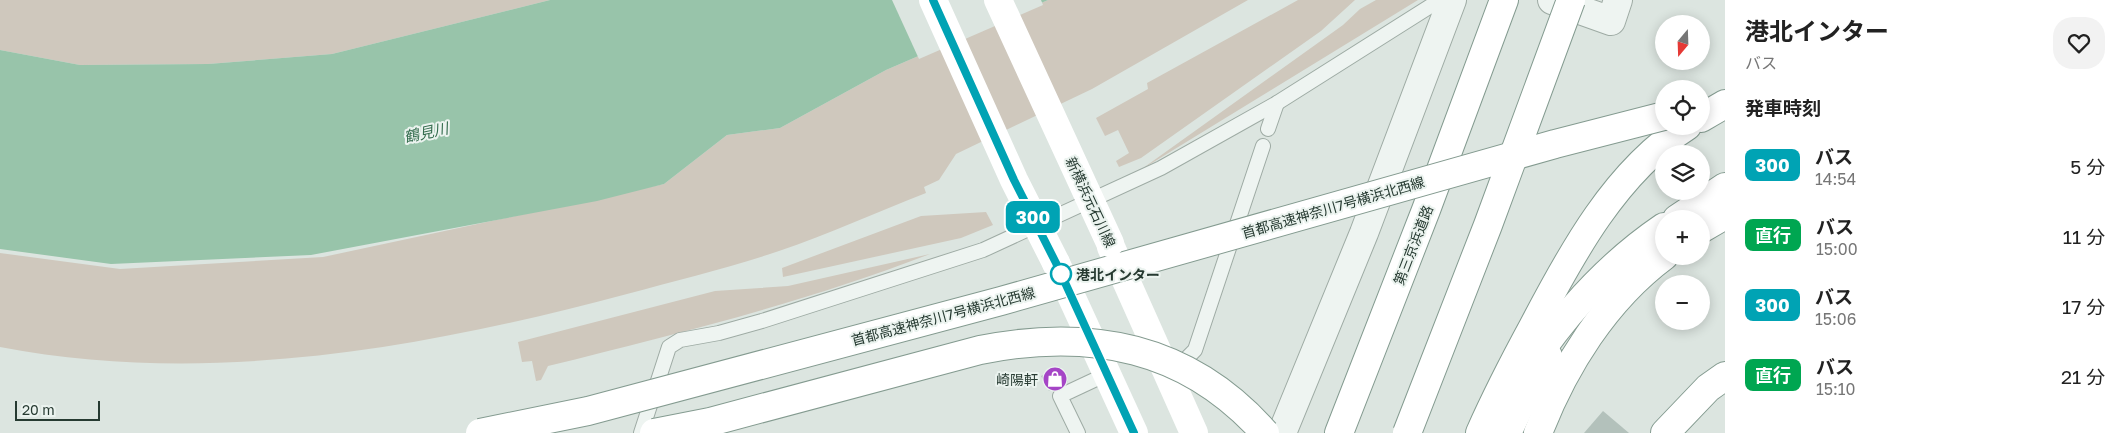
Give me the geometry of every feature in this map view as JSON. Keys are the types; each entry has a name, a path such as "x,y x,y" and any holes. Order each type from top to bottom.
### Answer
{"main road":[{"path":"933,0 1014,180 1056,263 1134,433"},
{"name":"新横浜元石川線","path":"998,0 1110,243 1194,433"},
{"name":"第三京浜道路","path":"1339,433 1426,210 1504,0"},
{"path":"1407,433 1488,225 1571,0"},
{"path":"1710,106 1725,104"},
{"path":"1710,113 1725,104"},
{"path":"1710,118 1725,116"},
{"name":"首都高速神奈川7号横浜北西線","path":"480,433 598,409 1001,301 1555,144 1655,118"},
{"name":"首都高速神奈川7号横浜北西線","path":"536,433 593,422 1001,313 1543,160 1655,131"},
{"path":"1480,433 1531,330 1584,237 1614,195 1644,162 1676,135"},
{"path":"1690,210 1725,187"},
{"path":"1710,212 1725,203"},
{"path":"1710,224 1725,215"},
{"path":"1497,433 1524,375 1556,328 1583,295 1655,234"},
{"path":"1507,433 1532,381 1561,338 1590,302 1627,269 1655,249"},
{"path":"1538,433 1556,390 1582,344 1612,306 1655,263"},
{"path":"654,433 710,422 980,350 1017,343 1065,340 1110,344 1151,354 1192,372 1225,395 1265,433"},
{"path":"710,433 981,360 1019,353 1067,350 1106,354 1149,365 1186,381 1216,403 1250,433"},
{"path":"1665,433 1725,368"},
{"path":"1683,412 1708,388 1725,376"}],"street":[{"path":"1282,433 1364,233 1452,0"},
{"path":"1552,0 1611,21 1618,0"}],"lane":[{"path":"641,433 669,347 680,340 719,333 983,250 1161,168 1277,103 1440,0"},
{"path":"1268,129 1277,103"},
{"path":"1164,366 1186,359 1195,350 1262,146"},
{"path":"1078,433 1060,396 1107,374"}],"shaded area":[{"path":"0,0 550,0 332,54 208,64 80,65 0,50"},
{"path":"1048,0 1248,0 1092,89 956,154 939,180 924,187 926,193 798,244 722,268 627,294 473,331 395,345 316,356 237,362 158,363 79,358 0,347 0,253 120,269 323,257 664,184 727,135 780,128 886,70"},
{"path":"1298,0 1355,0 1321,31 1141,158 1119,167 1116,161 1129,153 1118,130 1105,136 1096,118 1148,89 1147,83"},
{"path":"1376,0 1418,0 1139,171 1343,25 1360,9"},
{"path":"986,212 993,225 961,238 783,277 782,268 921,216"},
{"path":"930,254 789,302 548,366 541,380 536,381 532,361 522,362 518,342 715,291 788,286"}],"water":[{"name":"鶴見川","path":"550,0 1048,0 886,70 780,128 727,135 664,184 597,201 311,255 111,264 0,249 0,50 80,65 208,64 332,54"}],"pier":[{"path":"892,0 1041,0 1043,5 919,59"}],"building":[{"name":"崎陽軒","path":"1060,367 1068,382 1049,391 1041,376"},
{"path":"1603,411 1629,433 1584,433"}],"bus line":[{"name":"300","path":"933,0 1014,180 1056,263 1134,433"}],"place":[{"name":"港北インター","path":"1061,274"},
{"name":"崎陽軒","path":"1055,379"}]}
